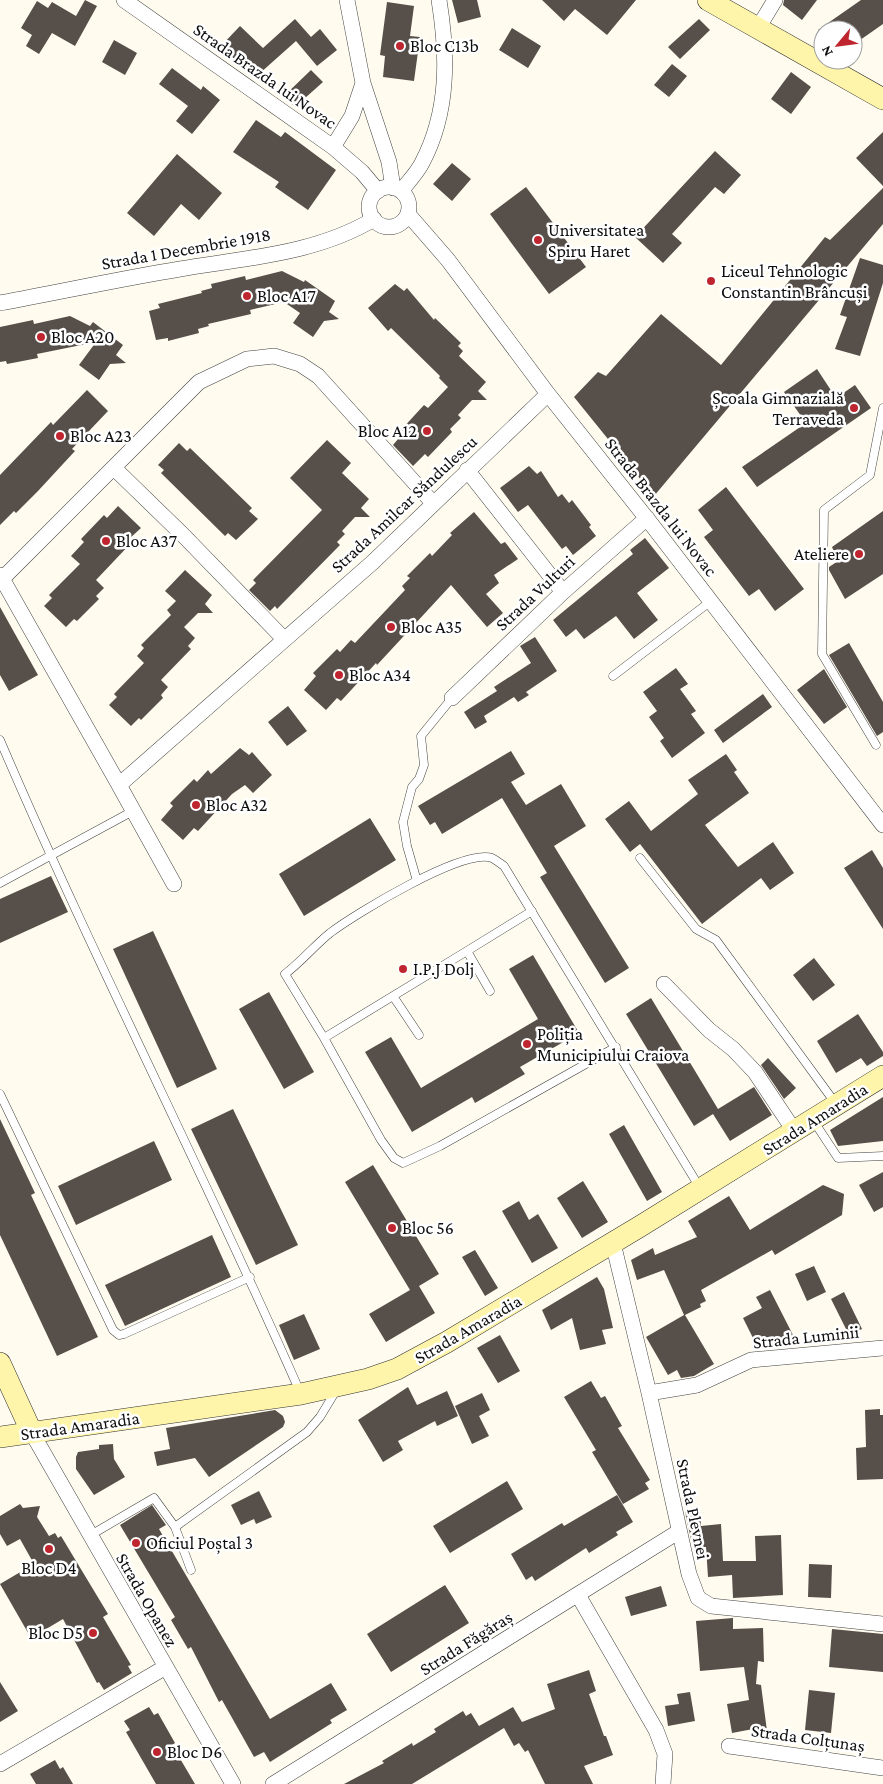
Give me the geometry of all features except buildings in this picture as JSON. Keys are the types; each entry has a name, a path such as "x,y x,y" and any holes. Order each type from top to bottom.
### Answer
{"main road":[{"path":"708,0 883,99"},
{"name":"Strada Amaradia","path":"0,1437 301,1394 397,1369 419,1358 701,1190 883,1076"},
{"path":"0,1363 32,1433"}],"street":[{"name":"Strada Brazda lui Novac","path":"124,0 333,147 362,172 391,190"},
{"path":"347,0 363,83 388,162 391,190 408,202 408,214 402,223 392,227 382,225 374,219 370,204 391,190 421,164 438,128 446,77 439,0"},
{"path":"758,28 775,0"},
{"path":"333,147 352,116 363,83"},
{"name":"Strada Brazda lui Novac","path":"408,214 448,260 548,394 647,518 883,825"},
{"name":"Strada 1 Decembrie 1918","path":"0,304 130,278 302,248 341,237 374,219"},
{"path":"174,884 1,577 114,468 199,382 247,359 274,356 300,364 318,376 433,503"},
{"name":"Strada Amilcar Săndulescu","path":"119,784 373,562 548,394"},
{"path":"114,468 184,535 284,639"},
{"path":"467,470 563,592"},
{"name":"Strada Vulturi","path":"452,698 563,592 647,518"},
{"path":"664,984 709,1030 733,1049 755,1072 795,1132"},
{"name":"Strada Plevnei","path":"613,1243 650,1393 688,1574 698,1598 710,1606 883,1624"},
{"name":"Strada Luminii","path":"650,1393 697,1385 751,1360 883,1348"},
{"name":"Strada Opanez","path":"32,1433 164,1668 233,1784"},
{"name":"Strada Făgăraș","path":"273,1784 578,1596 678,1532"},
{"path":"578,1596 656,1730 664,1754 663,1784"},
{"path":"0,1764 164,1668"},
{"name":"Strada Colțunaș","path":"729,1746 883,1768"}],"lane":[{"path":"876,745 822,654 822,538 824,510 870,475 883,408"},
{"path":"614,676 711,601"},
{"path":"417,881 406,846 403,822 407,801 424,765 421,736 452,698"},
{"path":"0,740 50,857 250,1277 301,1394"},
{"path":"0,883 133,810"},
{"path":"616,1047 440,1146 403,1164 394,1158 381,1140 324,1038 285,974 330,933 417,881 458,862 475,858 491,858 504,866 616,1047 701,1190"},
{"path":"640,858 696,929 716,940 837,1105"},
{"path":"324,1038 532,911"},
{"path":"467,951 490,990"},
{"path":"393,996 419,1036"},
{"path":"0,1094 112,1330 119,1335 124,1334 250,1277"},
{"path":"813,1120 838,1158 883,1156"},
{"path":"175,1527 307,1432 320,1417 340,1385"},
{"path":"89,1536 154,1498 175,1527 191,1570"}],"place":[{"name":"Bloc C13b","path":"400,46"},
{"name":"Universitatea Spiru Haret","path":"538,240"},
{"name":"Liceul Tehnologic Constantin Brâncuși","path":"711,281"},
{"name":"Bloc A17","path":"247,296"},
{"name":"Bloc A20","path":"41,337"},
{"name":"Școala Gimnazială Terraveda","path":"854,408"},
{"name":"Bloc A12","path":"427,431"},
{"name":"Bloc A23","path":"60,436"},
{"name":"Bloc A37","path":"106,541"},
{"name":"Ateliere","path":"859,554"},
{"name":"Bloc A35","path":"391,627"},
{"name":"Bloc A34","path":"339,675"},
{"name":"Bloc A32","path":"196,805"},
{"name":"I.P.J Dolj","path":"403,969"},
{"name":"Poliția Municipiului Craiova","path":"527,1044"},
{"name":"Bloc 56","path":"392,1228"},
{"name":"Oficiul Poștal 3","path":"136,1543"},
{"name":"Bloc D4","path":"49,1549"},
{"name":"Bloc D5","path":"93,1633"},
{"name":"Bloc D6","path":"157,1752"}]}
